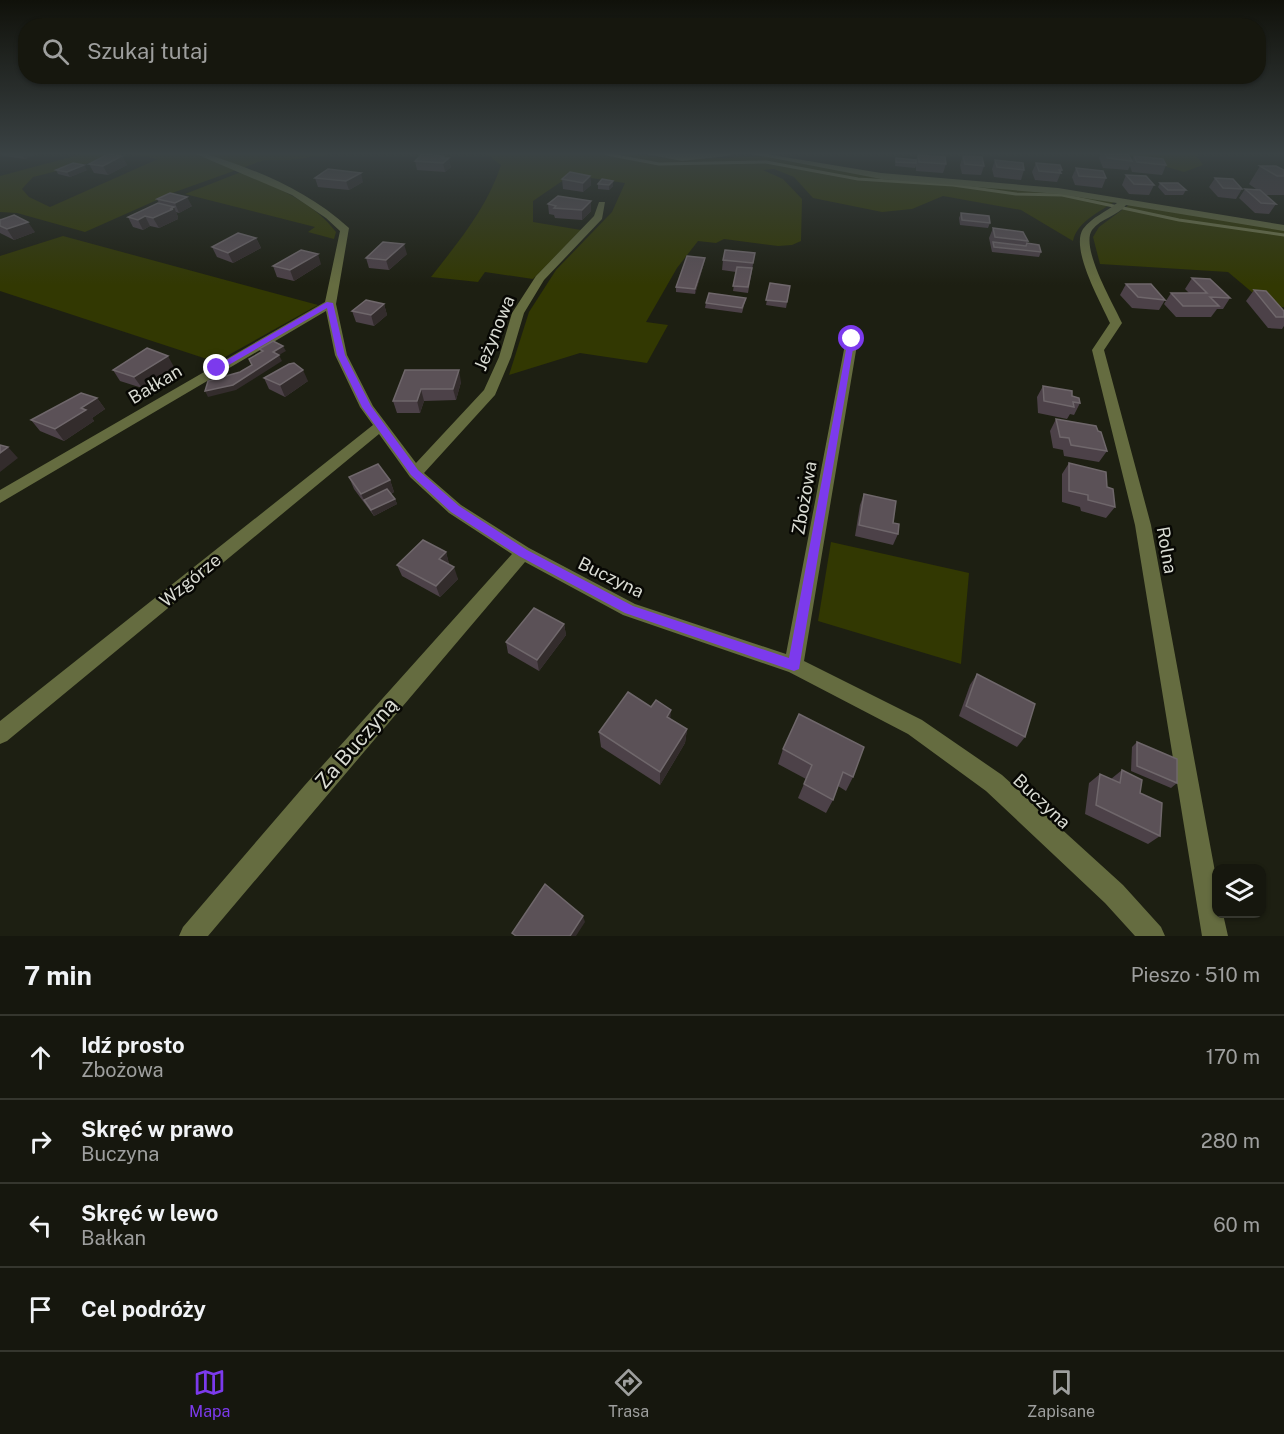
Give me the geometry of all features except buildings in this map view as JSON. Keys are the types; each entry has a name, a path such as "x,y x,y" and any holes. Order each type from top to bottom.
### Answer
{"street":[{"name":"Buczyna","path":"304,198 329,214 345,230 330,303 341,355 367,407 414,473 455,509 523,553 629,610 794,665 915,727 994,783 1114,894 1152,936"},
{"path":"1088,198 1120,205 1284,228"},
{"name":"Jeżynowa","path":"414,473 449,439 490,392 518,313 540,278 599,217 602,204"},
{"name":"Rolna","path":"1120,205 1092,224 1084,236 1086,252 1116,324 1098,350 1143,525 1215,936"},
{"name":"Bałkan","path":"0,497 330,303"},
{"name":"Zbożowa","path":"794,665 852,339"},
{"name":"Wzgórze","path":"0,734 380,426"},
{"name":"Za Buczyną","path":"192,936 523,553"}],"green space":[{"path":"0,198 30,198 50,207 71,198 162,198 85,232 17,213 0,212"},
{"path":"199,198 296,198 327,221 336,232 334,239 308,232 315,227"},
{"path":"487,198 538,198 533,201 533,222 581,230 533,279 485,272 478,282 431,277"},
{"path":"618,198 801,198 801,241 792,245 778,246 724,239 716,243 698,241 677,268 646,322 668,325 647,363 580,353 509,375 529,312 556,270 612,212"},
{"path":"813,198 939,198 912,209 882,212"},
{"path":"952,198 1086,198 1114,202 1084,223 1075,234 1073,241 1021,210"},
{"path":"1130,204 1284,230 1284,307 1272,309 1228,272 1100,264 1093,237 1099,227"},
{"path":"63,236 318,305 216,362 0,291 0,256"},
{"path":"831,542 969,573 961,664 818,621"}],"waterway":[{"path":"1075,198 1179,220 1284,235"}],"route":[{"path":"217,368 330,303 341,355 367,407 414,473 455,509 523,553 629,610 794,665 852,339"}]}
